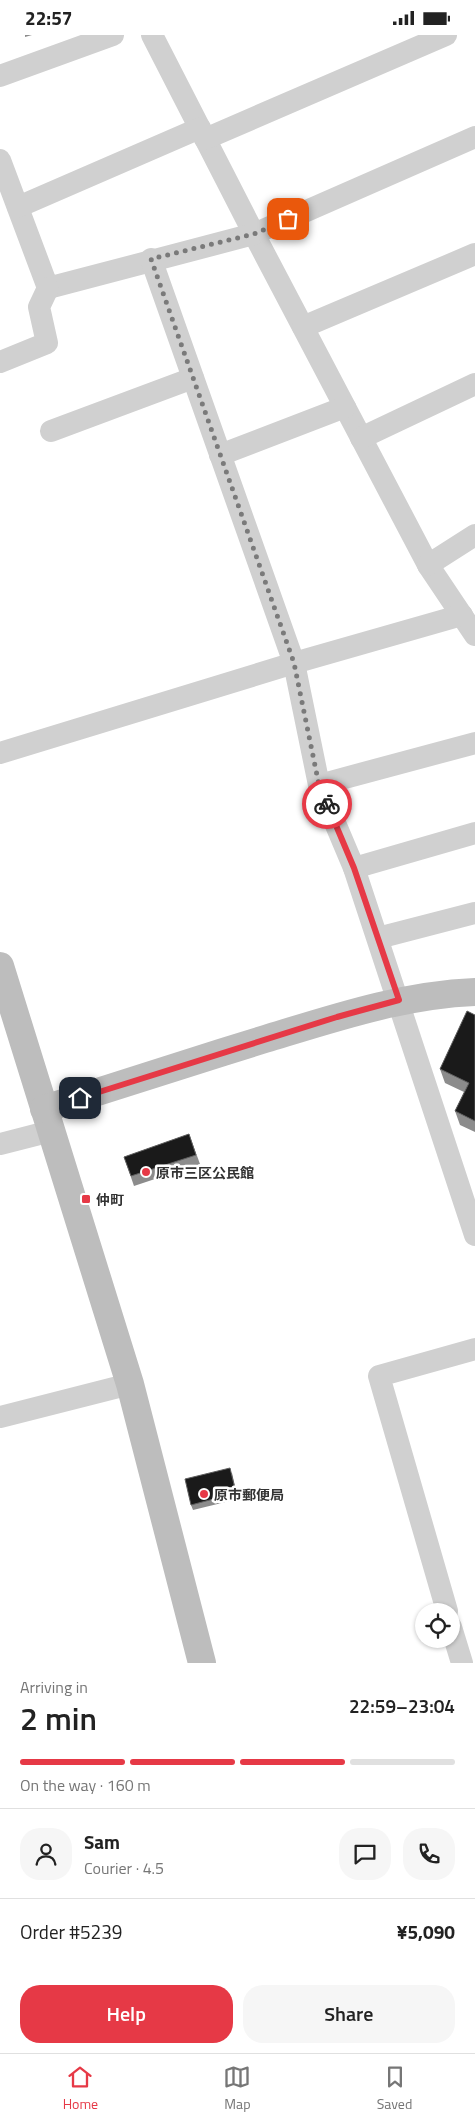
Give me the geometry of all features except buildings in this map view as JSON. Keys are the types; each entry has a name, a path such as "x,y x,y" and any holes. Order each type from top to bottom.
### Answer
{"street":[{"path":"0,76 114,35"},
{"path":"18,207 446,35"},
{"path":"0,753 294,663 470,622 428,565 302,327 202,133 161,37"},
{"path":"48,287 254,234 475,137"},
{"path":"0,160 48,287 40,307 47,343 0,362"},
{"path":"302,327 475,254"},
{"path":"151,259 294,663 319,785 354,868 399,1000 466,1179 475,1235"},
{"path":"51,431 193,378"},
{"path":"361,438 475,384"},
{"path":"220,455 345,407"},
{"path":"428,565 475,535"},
{"path":"319,785 475,743"},
{"path":"354,868 475,833"},
{"path":"378,938 475,913"},
{"path":"0,966 130,1384 202,1663"},
{"path":"0,1144 47,1120 337,1017 399,1000 446,993 475,992"},
{"path":"445,1603 379,1376 475,1349"},
{"path":"0,1417 130,1384"},
{"path":"457,1648 462,1663"}],"way so far":[{"path":"288,219 254,234 151,259 294,663 319,785 327,804"}],"place":[{"name":"原市三区公民館","path":"146,1172"},
{"name":"仲町","path":"86,1199"},
{"name":"原市郵便局","path":"204,1494"}],"route":[{"path":"80,1098 337,1017 399,1000 354,868 327,804"}]}
